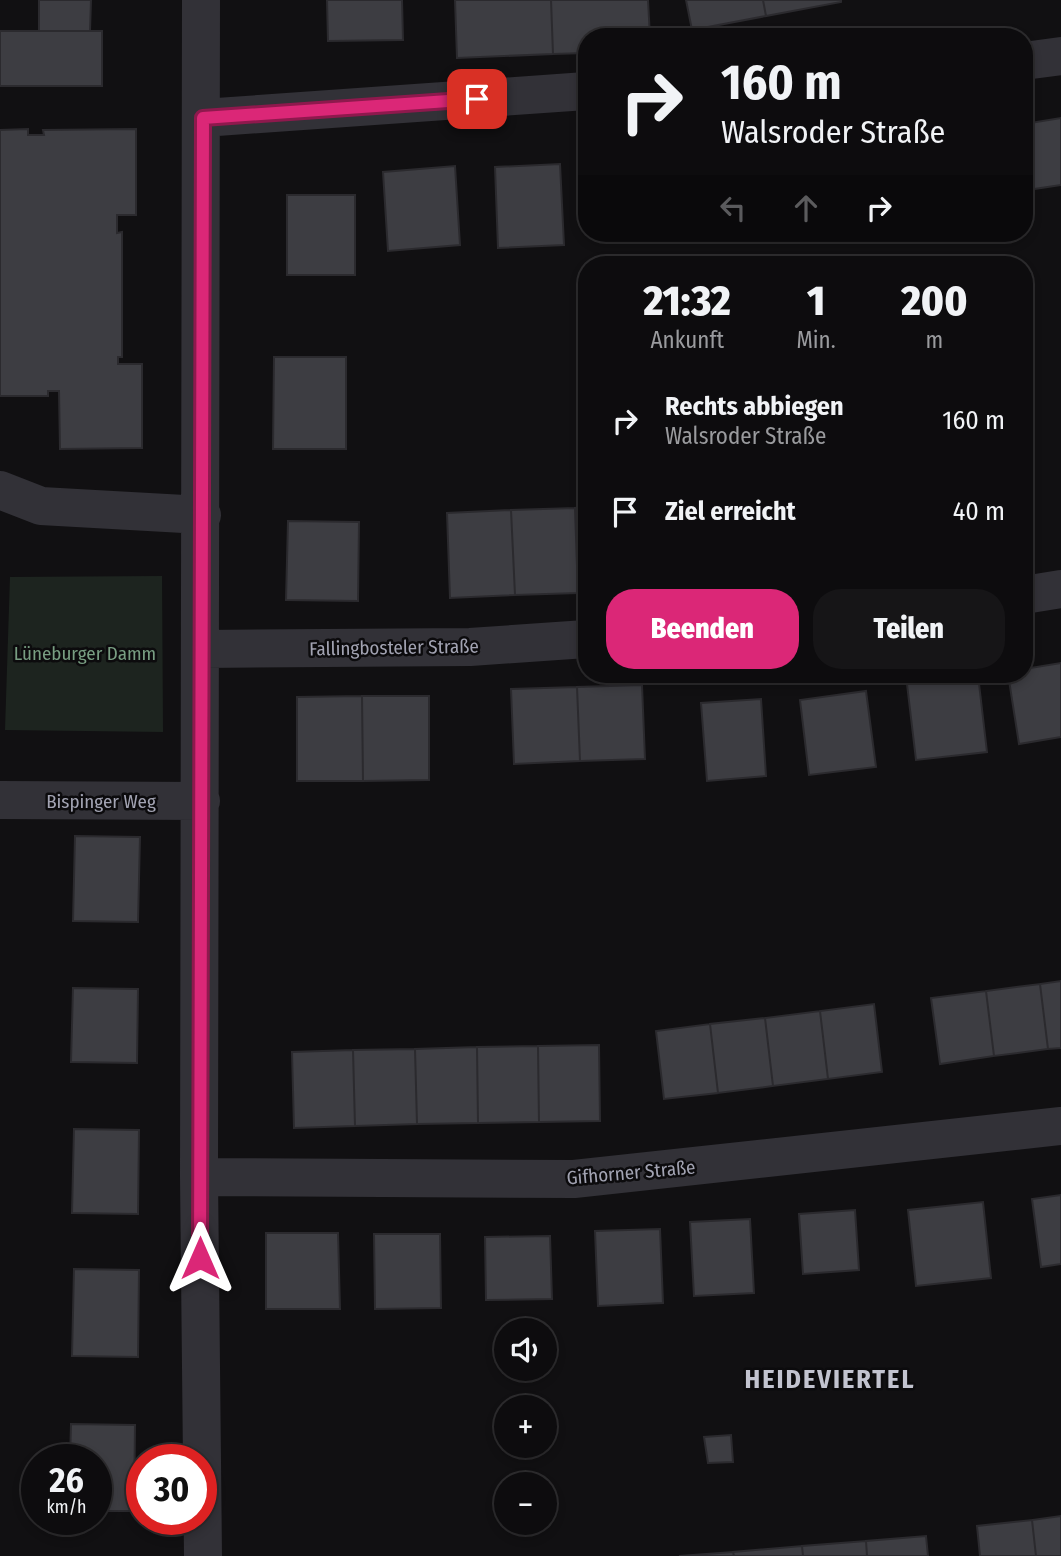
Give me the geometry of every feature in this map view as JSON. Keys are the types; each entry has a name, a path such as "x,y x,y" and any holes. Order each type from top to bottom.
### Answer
{"street":[{"path":"201,0 203,118 199,1177 203,1556"},
{"path":"1033,60 1061,56"},
{"path":"203,118 578,92"},
{"path":"0,490 41,506 202,515"},
{"path":"1033,594 1061,589"},
{"name":"Fallingbosteler Straße","path":"202,649 470,647 578,640"},
{"name":"Bispinger Weg","path":"0,800 201,800"},
{"name":"Gifhorner Straße","path":"199,1177 574,1179 1061,1126"}],"green space":[{"name":"Lüneburger Damm","path":"162,576 163,732 5,730 10,577"}],"building":[{"path":"39,0 91,0 90,31 39,31"},
{"path":"327,0 402,0 403,40 328,41"},
{"path":"455,0 551,0 553,54 457,58"},
{"path":"551,0 648,0 650,28 578,28 578,53 553,54"},
{"path":"686,0 763,0 766,16 692,28"},
{"path":"763,0 841,0 841,2 766,16"},
{"path":"0,31 102,31 102,86 0,86"},
{"path":"1061,118 1061,185 1034,189 1033,123"},
{"path":"28,129 28,135 44,135 43,130 136,129 136,215 117,215 117,233 122,232 122,357 118,357 118,364 142,364 142,448 60,449 59,391 48,391 48,396 0,396 0,130"},
{"path":"560,164 564,245 498,248 495,167"},
{"path":"455,166 460,245 388,251 383,172"},
{"path":"287,195 355,195 355,275 287,275"},
{"path":"274,357 346,357 346,449 273,449"},
{"path":"575,508 578,508 578,593"},
{"path":"575,508 578,593 515,595 511,510"},
{"path":"511,510 515,595 450,598 447,513"},
{"path":"288,521 359,522 358,601 286,600"},
{"path":"1061,663 1061,737 1019,744 1009,683 1033,683 1033,668"},
{"path":"979,683 987,752 916,760 907,684"},
{"path":"642,685 645,759 580,761 577,687"},
{"path":"577,687 580,761 514,764 511,689"},
{"path":"866,691 876,767 809,775 800,700"},
{"path":"362,696 429,696 429,780 363,781"},
{"path":"362,696 363,781 297,781 297,697"},
{"path":"761,699 766,776 707,781 701,703"},
{"path":"75,836 140,837 138,922 73,921"},
{"path":"1061,981 1061,1048 1048,1049 1040,984"},
{"path":"1040,984 1048,1049 994,1056 986,991"},
{"path":"73,988 138,989 137,1063 71,1062"},
{"path":"986,991 994,1056 940,1064 931,998"},
{"path":"874,1004 882,1072 828,1079 820,1011"},
{"path":"820,1011 828,1079 773,1086 765,1018"},
{"path":"765,1018 773,1086 718,1093 710,1024"},
{"path":"710,1024 718,1093 664,1099 656,1031"},
{"path":"599,1045 600,1121 539,1122 538,1046"},
{"path":"538,1046 539,1122 478,1123 477,1047"},
{"path":"477,1047 478,1123 417,1124 415,1049"},
{"path":"415,1049 417,1124 355,1126 353,1050"},
{"path":"353,1050 355,1126 294,1128 292,1052"},
{"path":"74,1129 139,1130 138,1214 72,1213"},
{"path":"1061,1195 1061,1264 1041,1267 1032,1199"},
{"path":"983,1202 991,1278 916,1286 908,1210"},
{"path":"855,1210 859,1270 803,1274 799,1214"},
{"path":"750,1219 754,1293 694,1296 690,1222"},
{"path":"660,1229 663,1303 598,1306 595,1231"},
{"path":"266,1233 338,1233 340,1309 266,1309"},
{"path":"374,1234 440,1234 441,1308 375,1309"},
{"path":"550,1236 552,1299 486,1300 485,1237"},
{"path":"74,1269 139,1270 138,1357 72,1356"},
{"path":"71,1424 135,1425 135,1444 126,1444 126,1511 112,1511 112,1444 70,1444"},
{"path":"731,1435 733,1462 708,1463 704,1437"},
{"path":"1061,1516 1061,1556 1036,1556 1032,1520"},
{"path":"1032,1520 1036,1556 980,1556 977,1526"},
{"path":"926,1536 928,1556 867,1556 866,1541"},
{"path":"866,1541 867,1556 803,1556 802,1546"},
{"path":"802,1546 803,1556 734,1556 733,1552"},
{"path":"733,1552 734,1556 679,1556"}],"district":[{"name":"HEIDEVIERTEL","path":"830,1379"}],"route":[{"path":"200,1258 203,118 477,99"}]}
